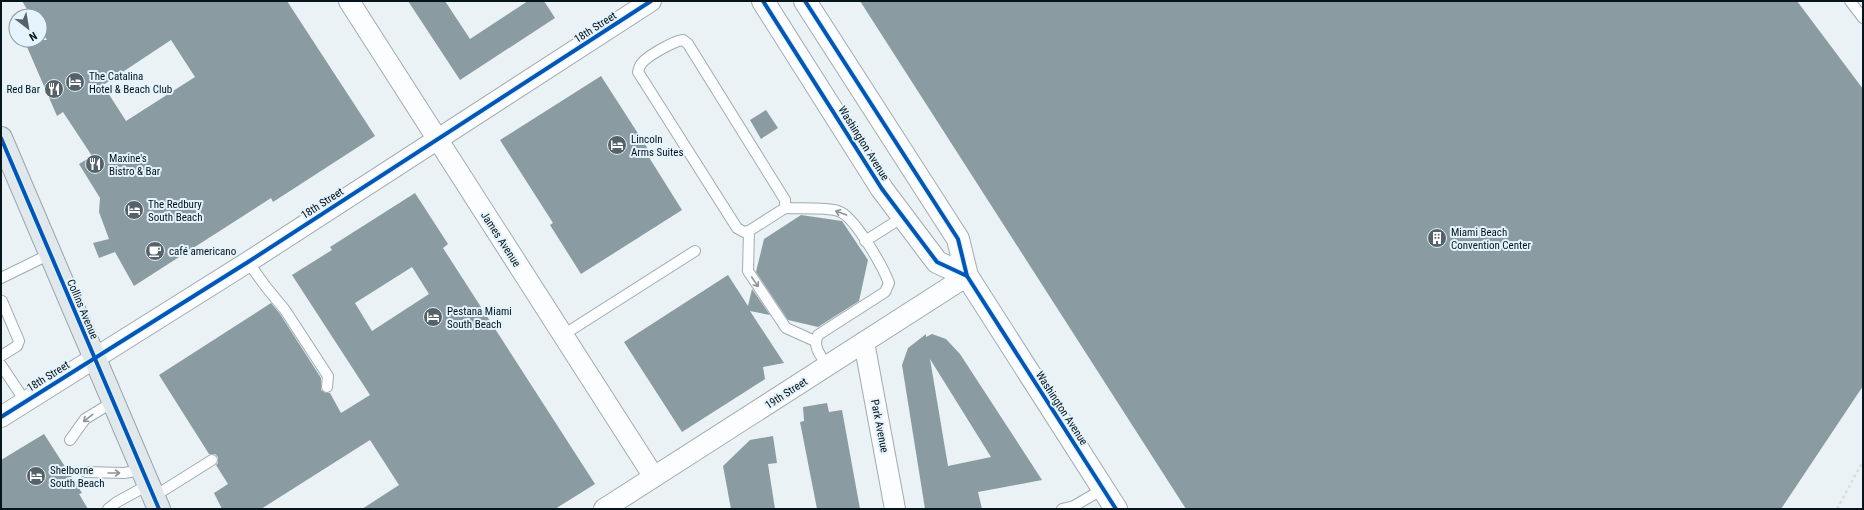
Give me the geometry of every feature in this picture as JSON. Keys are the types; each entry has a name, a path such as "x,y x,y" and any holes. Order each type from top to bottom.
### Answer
{"main road":[{"name":"Washington Avenue","path":"763,1 882,189 937,262 967,276"},
{"name":"Washington Avenue","path":"805,1 958,239 967,276 1116,509"},
{"name":"Collins Avenue","path":"2,142 151,490"}],"street":[{"name":"James Avenue","path":"349,1 654,477"},
{"name":"18th Street","path":"1,417 94,357 248,262 651,1"},
{"name":"19th Street","path":"604,509 967,276"},
{"name":"Park Avenue","path":"864,342 895,509"}],"lane":[{"path":"1850,1 1863,18"},
{"path":"785,208 785,200 688,44 683,40 676,41 644,60 638,72 737,228 744,232 750,231 785,208 838,210 847,215 885,272 889,283 885,292 818,335 815,341 816,349 828,366"},
{"path":"865,241 903,217"},
{"path":"750,231 748,271 786,328 815,341"},
{"path":"563,335 695,250"},
{"path":"1,278 50,254"},
{"path":"248,262 285,310 328,376 327,387"},
{"path":"1,356 17,346 19,341 2,301"},
{"path":"1,365 25,401"},
{"path":"70,440 85,419 113,402"},
{"path":"108,509 117,502 151,490 212,460"},
{"path":"86,472 124,473 151,490"},
{"path":"1062,509 1074,506 1103,489"}],"path":[{"path":"1837,509 1863,461"}],"building":[{"path":"22,1 287,1 375,136 273,202 271,198 134,286 115,252 99,258 93,243 109,239 99,212 100,198 79,164 92,156 63,112 57,116 27,48 48,48 48,8 26,8","holes":["171,40 195,77 126,121 103,85"]},
{"path":"408,1 445,1 470,39 528,1 544,1 555,18 460,80"},
{"name":"Miami Beach Convention Center","path":"860,1 1797,1 1863,89 1863,386 1781,509 1186,509"},
{"path":"601,76 648,149 645,151 682,210 581,274 550,225 553,223 500,140"},
{"path":"766,110 778,128 761,139 750,120"},
{"path":"415,193 448,244 443,248 595,484 555,509 362,509 399,485 370,440 261,509 222,509 214,493 228,484 216,465 218,463 218,457 215,454 209,454 159,375 271,303 280,314 321,378 321,390 326,393 330,393 341,413 370,395 292,275 332,250 330,247","holes":["412,267 429,294 372,331 355,303"]},
{"path":"801,215 842,221 868,260 859,301 818,327 788,320 756,272 764,239"},
{"path":"728,275 748,306 752,289 770,315 750,311 784,363 763,367 765,379 682,432 624,342"},
{"path":"926,334 926,337 932,334 946,339 960,354 1042,480 978,492 982,509 925,509 902,365 908,348","holes":["930,359 991,457 948,466"]},
{"path":"827,403 829,412 842,410 860,509 817,509 800,422 804,421 803,407"},
{"name":"Shelborne South Beach","path":"44,434 82,493 79,494 88,509 1,509 1,460"},
{"path":"773,436 777,463 768,464 775,509 731,509 723,466 750,440"}],"cycle path":[{"path":"1,417 248,262 651,1"},
{"path":"763,1 882,189 937,262 967,276"},
{"path":"805,1 958,239 967,276 1116,509"},
{"path":"1,138 159,509"}],"place":[{"name":"The Catalina Hotel & Beach Club","path":"75,82"},
{"name":"Red Bar","path":"54,89"},
{"name":"Lincoln Arms Suites","path":"617,145"},
{"name":"Maxine's Bistro & Bar","path":"95,164"},
{"name":"The Redbury South Beach","path":"134,210"},
{"name":"Miami Beach Convention Center","path":"1437,238"},
{"name":"café americano","path":"155,251"},
{"name":"Pestana Miami South Beach","path":"433,317"},
{"name":"Shelborne South Beach","path":"36,476"}]}
